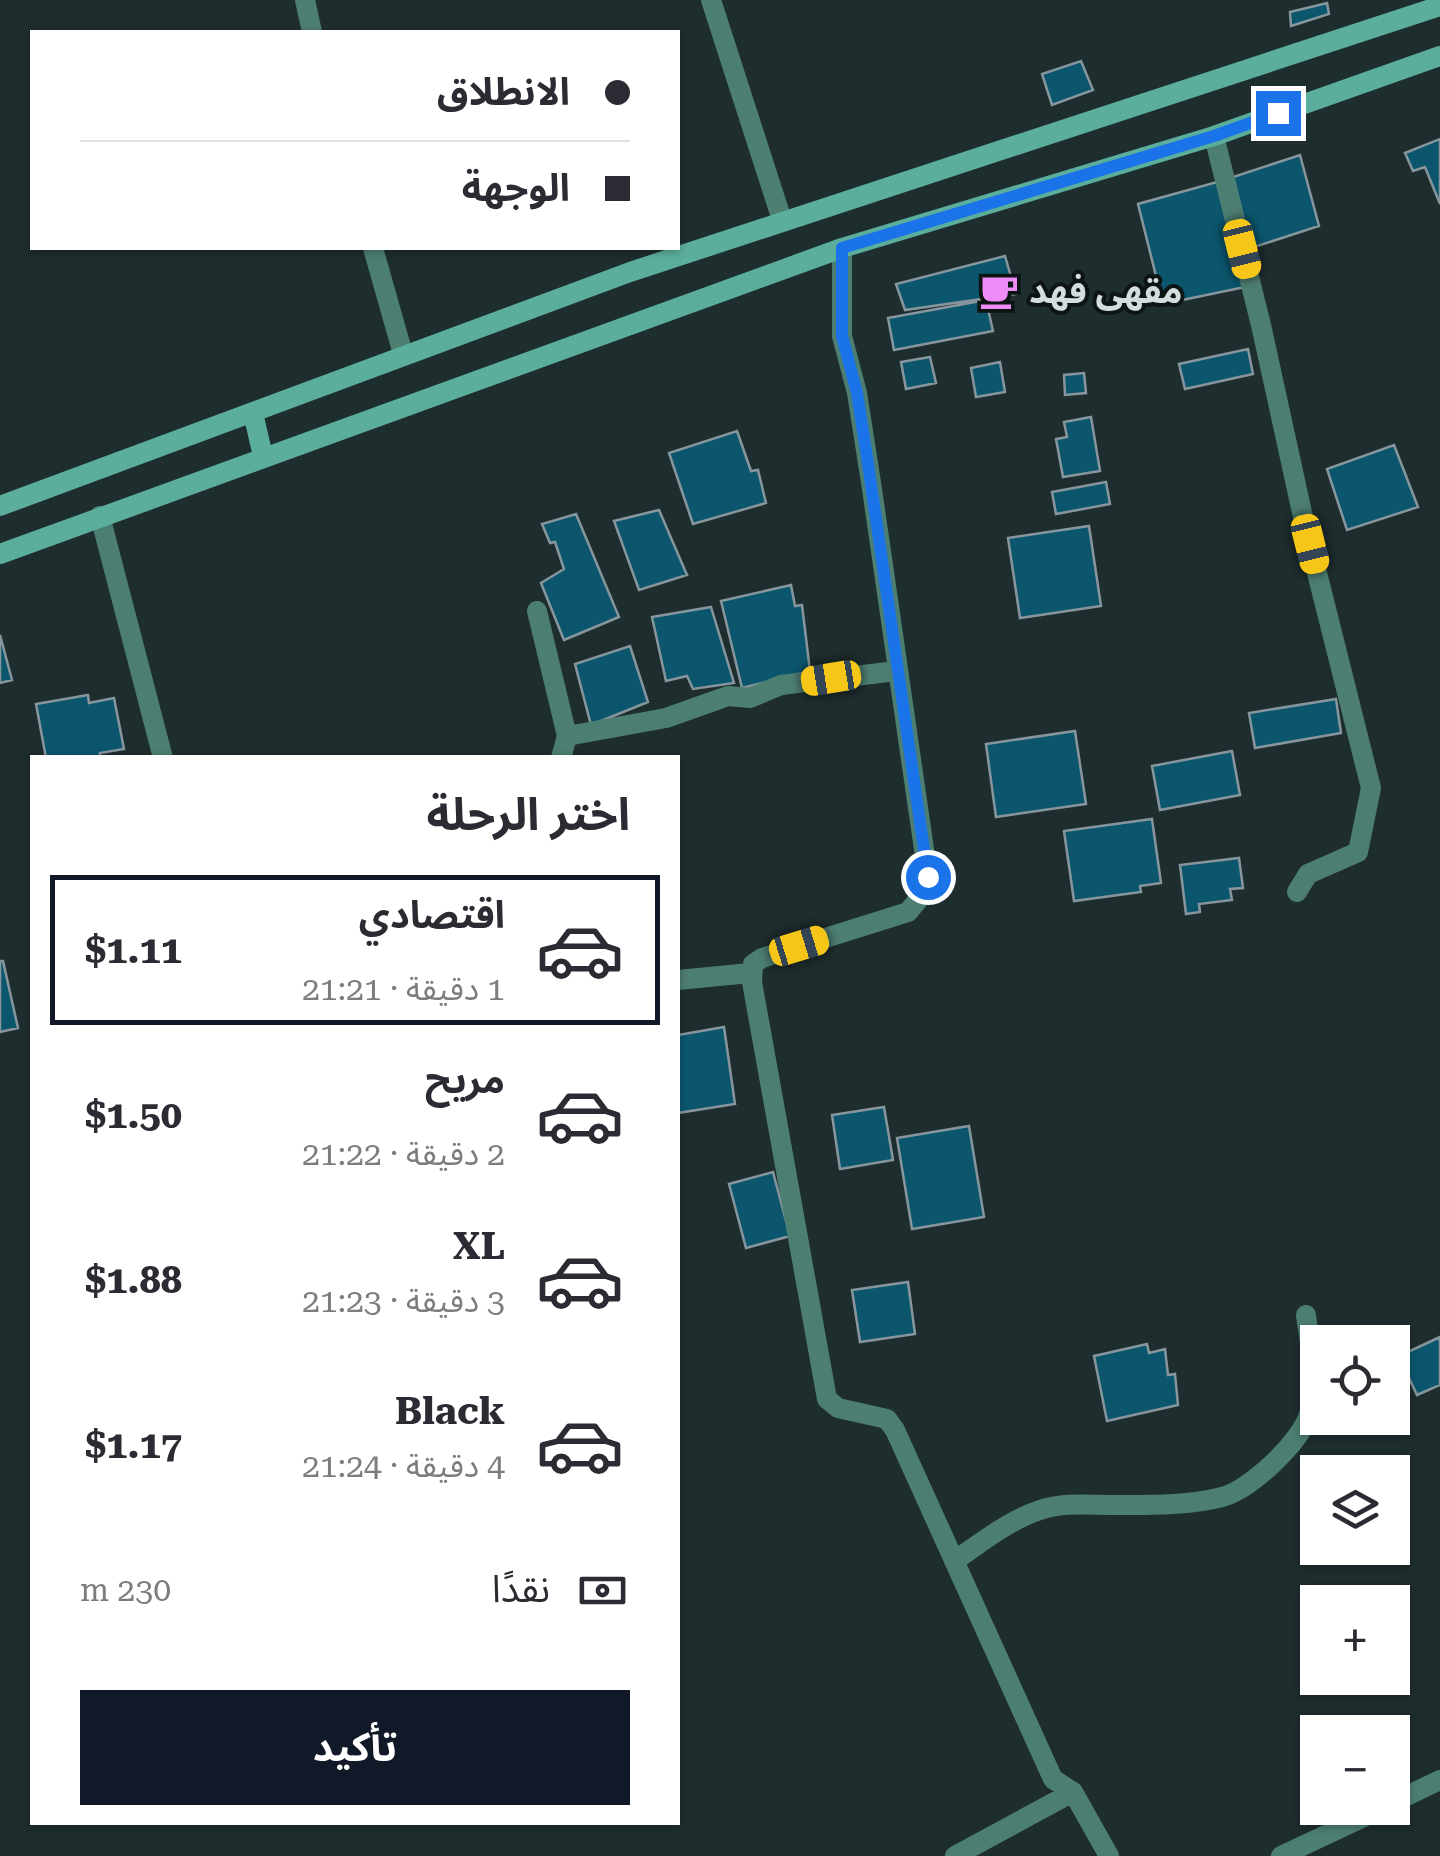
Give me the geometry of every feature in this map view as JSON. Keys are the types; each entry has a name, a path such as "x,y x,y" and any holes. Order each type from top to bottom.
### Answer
{"main road":[{"path":"0,506 402,354 782,220 1440,6"},
{"path":"0,554 842,248 1214,136 1440,56"},
{"path":"253,413 262,456"}],"street":[{"path":"305,0 312,30"},
{"path":"711,0 782,220"},
{"path":"1214,136 1371,788 1358,852 1308,874 1297,892"},
{"path":"842,248 842,336 857,393 928,877 923,894 908,912 762,958 753,964 750,973 827,1399 838,1408 887,1419 1053,1779 1073,1792 1109,1856"},
{"path":"373,250 402,354"},
{"path":"100,516 162,755"},
{"path":"537,611 567,736 562,755"},
{"path":"567,736 666,718 728,696 750,698 781,685 896,671"},
{"path":"680,980 750,973"},
{"path":"954,1561 1038,1510 1080,1502 1120,1506 1225,1497 1261,1474 1287,1449 1309,1415 1313,1368 1306,1316"},
{"path":"1410,1794 1440,1780"},
{"path":"955,1856 1073,1792"},
{"path":"1281,1856 1347,1825"}],"building":[{"path":"1327,3 1329,14 1291,26 1290,12"},
{"path":"1081,61 1093,90 1052,105 1042,74"},
{"path":"1440,139 1440,204 1425,167 1413,171 1405,153"},
{"path":"1300,155 1319,226 1251,248 1233,177"},
{"path":"1217,182 1245,287 1163,304 1138,204"},
{"path":"1005,256 1016,294 905,310 896,284"},
{"path":"986,300 993,331 894,350 888,318"},
{"path":"1248,349 1253,374 1185,389 1179,364"},
{"path":"930,357 936,383 906,389 901,362"},
{"path":"1000,362 1005,392 976,397 971,368"},
{"path":"1084,373 1086,393 1065,395 1064,375"},
{"path":"1091,417 1100,471 1063,477 1056,439 1067,437 1064,422"},
{"path":"737,431 751,471 758,470 766,503 693,524 669,453"},
{"path":"1394,445 1418,507 1347,530 1327,469"},
{"path":"1106,482 1110,504 1056,514 1052,492"},
{"path":"659,510 687,575 639,590 614,521"},
{"path":"576,514 619,617 564,640 541,583 564,569 555,542 550,543 542,524"},
{"path":"1089,526 1101,606 1020,618 1008,538"},
{"path":"791,585 795,606 802,605 810,671 742,688 721,601"},
{"path":"711,607 734,683 693,689 687,676 666,681 652,617"},
{"path":"0,635 12,680 0,683"},
{"path":"630,646 648,702 591,725 575,664"},
{"path":"88,695 89,703 114,698 124,749 100,755 45,755 36,704"},
{"path":"1336,699 1341,733 1255,748 1249,713"},
{"path":"1075,731 1086,804 996,817 986,744"},
{"path":"1232,751 1240,795 1160,810 1152,766"},
{"path":"1152,819 1161,883 1140,886 1141,892 1074,901 1064,831"},
{"path":"1239,858 1243,888 1230,889 1232,900 1199,904 1200,912 1186,914 1180,865"},
{"path":"0,961 18,1028 0,1032"},
{"path":"724,1027 735,1104 680,1113 680,1035"},
{"path":"884,1107 893,1160 840,1169 832,1115"},
{"path":"969,1126 984,1217 912,1229 897,1138"},
{"path":"773,1172 790,1236 746,1248 729,1184"},
{"path":"908,1282 915,1334 860,1342 852,1290"},
{"path":"1440,1337 1440,1385 1417,1395 1410,1380 1410,1351"},
{"path":"1147,1344 1149,1353 1165,1349 1168,1375 1175,1374 1178,1405 1107,1421 1094,1356"}],"place":[{"name":"مقهى فهد","path":"999,291"}],"route":[{"path":"928,877 857,393 842,336 842,248 1214,136 1278,113"}]}
